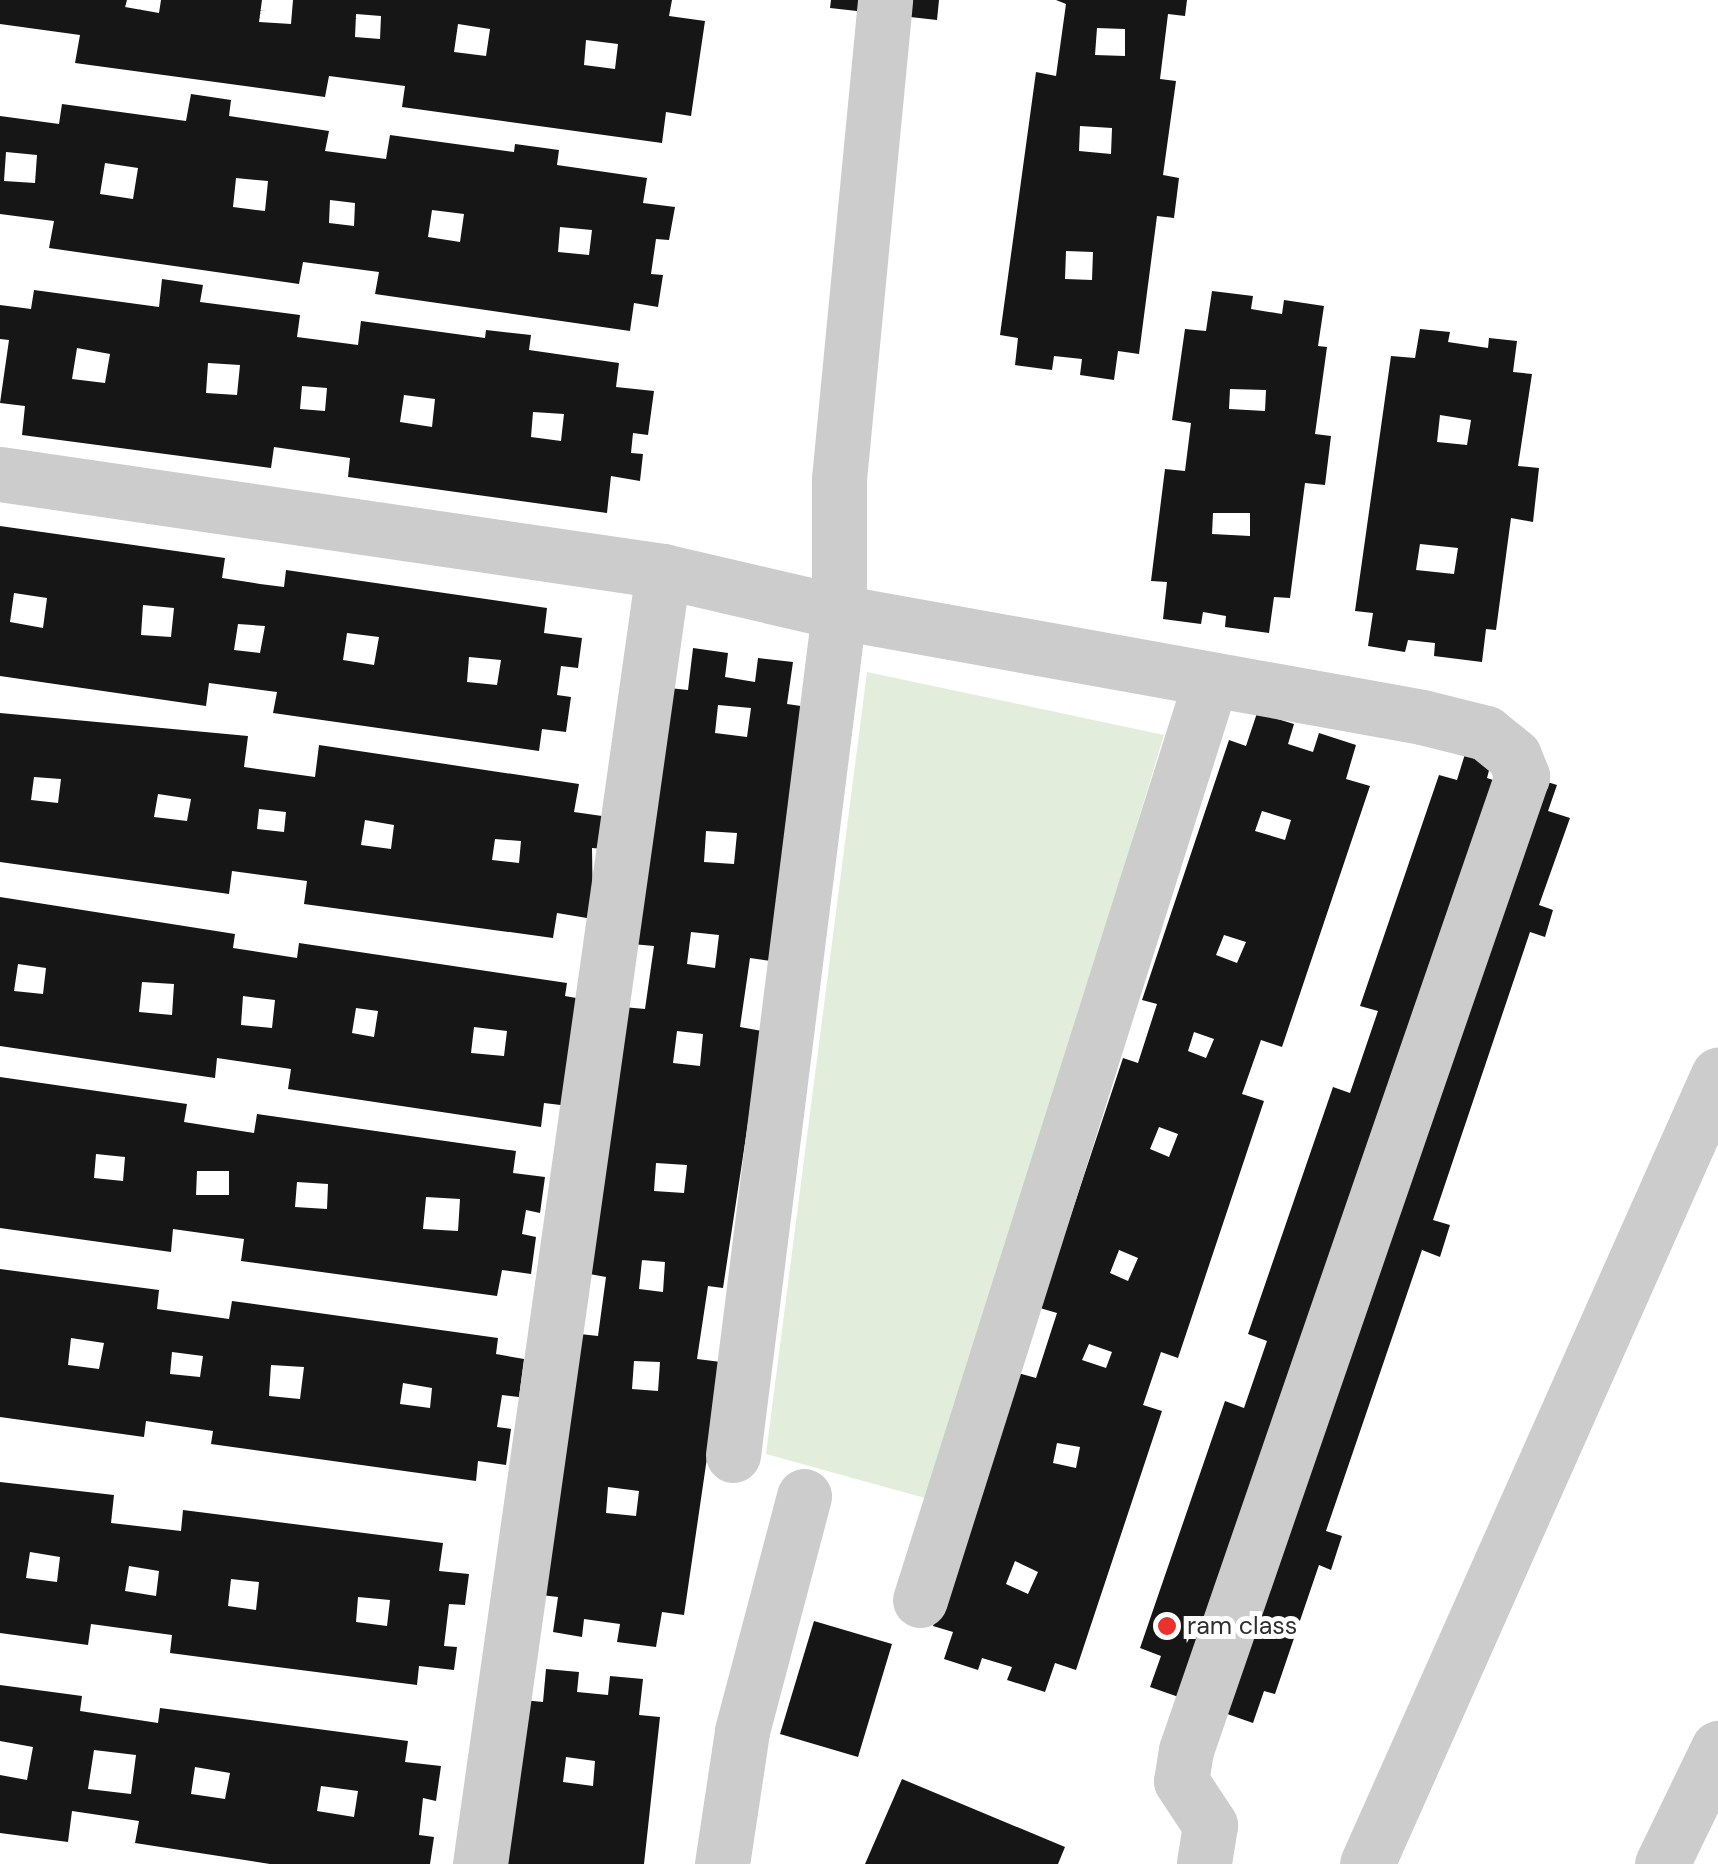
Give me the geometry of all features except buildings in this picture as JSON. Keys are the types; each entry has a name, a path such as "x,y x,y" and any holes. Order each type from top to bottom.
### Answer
{"street":[{"path":"733,1455 839,612 839,480 885,0"},
{"path":"0,474 662,571 839,612 1486,734 1514,756 1522,776 1186,1750 1181,1781 1210,1824 1204,1864"},
{"path":"480,1864 662,571"},
{"path":"920,1600 1211,680"},
{"path":"1366,1864 1718,1076"},
{"path":"722,1864 742,1731 804,1496"},
{"path":"1662,1864 1718,1748"}],"green space":[{"path":"867,672 1164,735 932,1500 766,1454"}],"place":[{"name":"ram class","path":"1167,1626"}]}
